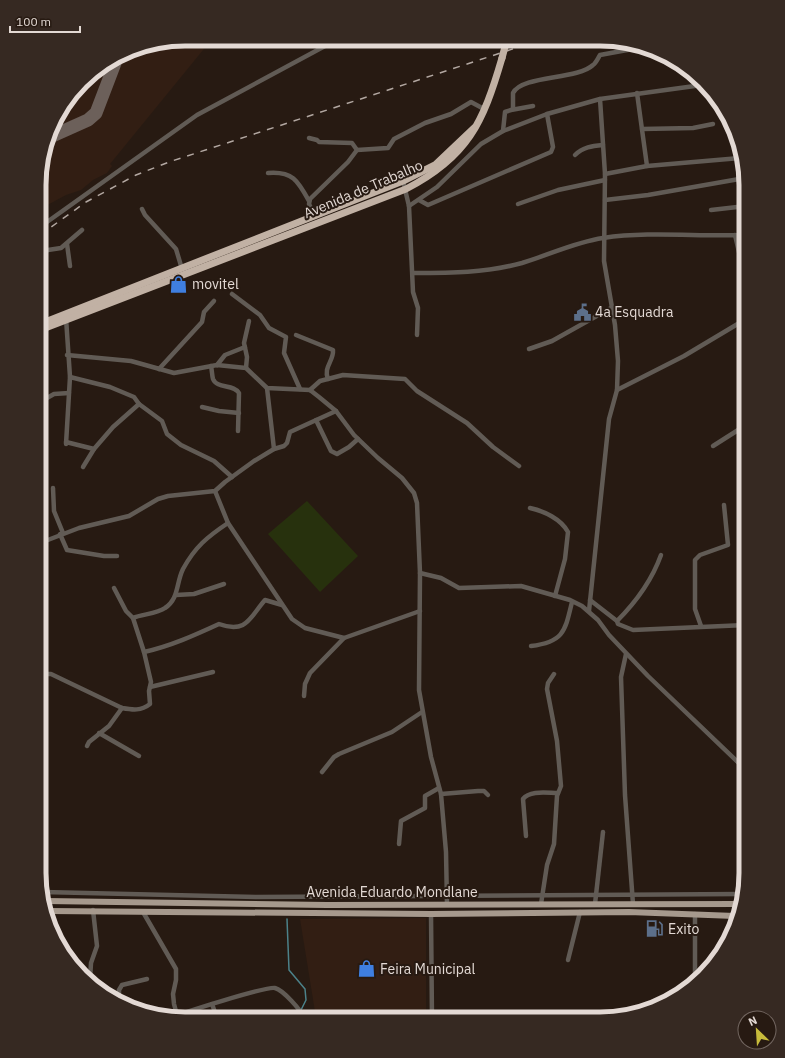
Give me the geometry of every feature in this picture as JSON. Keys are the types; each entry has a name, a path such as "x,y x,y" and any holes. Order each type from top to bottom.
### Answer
{"highway":[{"path":"476,127 494,85 505,46"},
{"name":"Avenida de Trabalho","path":"46,327 66,317 353,205 435,165 476,127"},
{"name":"Avenida de Trabalho","path":"281,233 315,217 406,189 432,175 444,166 471,137 476,127"},
{"name":"Avenida de Trabalho","path":"155,283 182,269 225,256"},
{"name":"Avenida de Trabalho","path":"46,322 66,317"}],"main road":[{"name":"Avenida Eduardo Mondlane","path":"49,901 140,904 735,904"},
{"path":"431,904 431,914"},
{"path":"608,912 609,904"},
{"name":"Avenida Eduardo Mondlane","path":"51,910 431,914 608,912 732,916"}],"street":[{"path":"46,223 197,115 327,46"},
{"path":"513,109 513,93 520,87 535,81 584,70 593,65 600,55 630,50"},
{"path":"409,206 437,187 481,144 503,131 547,114 600,99 697,86"},
{"path":"637,93 647,166"},
{"path":"589,611 609,419 618,390 618,361 615,325 604,266 603,238 605,174 600,99"},
{"path":"309,201 348,162 357,150 388,148 394,139 425,123 451,114 472,102 484,109"},
{"path":"503,131 505,112 513,109 533,106"},
{"path":"419,200 428,205 551,152 553,147 547,114"},
{"path":"642,129 692,128 713,124"},
{"path":"310,138 319,142 352,143 357,150"},
{"path":"575,155 588,146 603,144"},
{"path":"605,174 647,166 736,158"},
{"path":"268,173 281,173 292,176 301,187 309,201 315,217"},
{"path":"605,200 648,195 739,179"},
{"path":"518,204 558,190 605,180"},
{"path":"403,181 409,206 414,292 418,308 417,335"},
{"path":"711,210 739,207"},
{"path":"142,209 145,215 176,249 182,269"},
{"path":"46,251 61,248 82,230"},
{"path":"413,273 453,274 493,270 603,238 668,234 739,235"},
{"path":"735,235 739,252"},
{"path":"67,244 70,266"},
{"path":"232,294 260,315 269,328 286,337 284,353 300,389"},
{"path":"159,369 202,322 204,312 214,301"},
{"path":"529,349 552,341 611,308"},
{"path":"66,317 70,377 66,443 94,449"},
{"path":"246,368 247,357 245,338 250,321"},
{"path":"618,390 684,356 739,322"},
{"path":"296,335 333,350 333,354 326,368 328,379"},
{"path":"217,365 225,355 245,347"},
{"path":"68,354 131,361 174,373 217,365 246,368 267,388 274,449"},
{"path":"211,366 216,383 237,390 239,413 238,432"},
{"path":"310,390 320,381 343,375 405,379 417,390 467,423 493,447 519,466"},
{"path":"70,377 123,392 134,397 139,404 162,421 167,434 181,445 214,461 232,478"},
{"path":"267,388 310,390 336,412 358,439 402,478 414,493 417,503 420,573 418,669 422,712 441,794 446,852 447,904"},
{"path":"46,399 61,392 69,393"},
{"path":"83,467 94,449 113,427 139,404"},
{"path":"202,407 239,413"},
{"path":"46,540 62,533 129,516 150,502 168,496 215,491 274,449 284,446 287,443 290,432 336,412"},
{"path":"316,420 330,451 334,453 337,454 349,447 358,439"},
{"path":"713,446 739,429"},
{"path":"53,488 54,511 66,550 104,556 118,556"},
{"path":"215,491 228,523 292,619 305,628 344,638"},
{"path":"701,626 695,609 695,560 700,555 728,545 724,505"},
{"path":"530,508 553,517 561,523 568,532 565,559 555,596"},
{"path":"133,618 165,609 176,595 183,570 197,548 206,538 228,523"},
{"path":"617,621 636,600 655,570 661,555"},
{"path":"420,573 441,578 459,588 521,586 572,602 589,611 626,654 737,761"},
{"path":"176,595 194,594 224,584"},
{"path":"46,674 51,674 122,708 134,710 144,709 150,704 151,682 144,652 133,618 126,611 114,588"},
{"path":"144,652 160,648 220,624 228,627 240,627 249,621 266,600 282,606"},
{"path":"590,600 617,621 618,624 633,630 739,625"},
{"path":"531,646 554,640 563,632 572,602"},
{"path":"304,696 305,684 310,673 344,638 420,611"},
{"path":"626,654 621,677 625,795 633,904"},
{"path":"150,687 214,672"},
{"path":"540,904 547,865 554,844 558,792 562,786 547,689 548,683 554,674"},
{"path":"87,746 108,726 122,708"},
{"path":"322,772 334,757 339,754 392,732 422,712"},
{"path":"99,733 139,756"},
{"path":"399,844 402,821 425,808 425,796 439,788"},
{"path":"441,794 484,791 488,795"},
{"path":"526,836 523,800 525,796 532,793 558,792"},
{"path":"595,904 603,832"},
{"path":"47,892 256,897 737,894"},
{"path":"90,975 91,963 97,946 93,910"},
{"path":"143,912 176,969 176,980 173,994 176,1012"},
{"path":"568,960 580,912"},
{"path":"431,914 432,1012"},
{"path":"695,914 695,975"},
{"path":"119,996 119,990 122,985 147,979"},
{"path":"187,1012 262,989 275,988 283,992 300,1012"},
{"path":"212,1004 215,1012"}],"shaded area":[{"path":"206,46 110,164 112,166 107,173 93,180 81,190 66,195 46,206 47,167 53,140 69,108 80,93 93,80 115,65 140,53 167,47"},
{"name":"Feira Municipal","path":"426,918 426,1012 315,1012 300,919"}],"green space":[{"path":"307,501 358,556 320,592 268,534"}],"waterway":[{"path":"287,919 289,970 305,989 306,1000 301,1010"}],"taxiway":[{"path":"56,134 88,120 96,113 114,66"}],"railway":[{"path":"46,231 86,202 136,175 169,162 522,46"}],"place":[{"name":"movitel","path":"179,284"},
{"name":"4a Esquadra","path":"582,312"},
{"name":"Exito","path":"655,929"},
{"name":"Feira Municipal","path":"367,969"}]}
